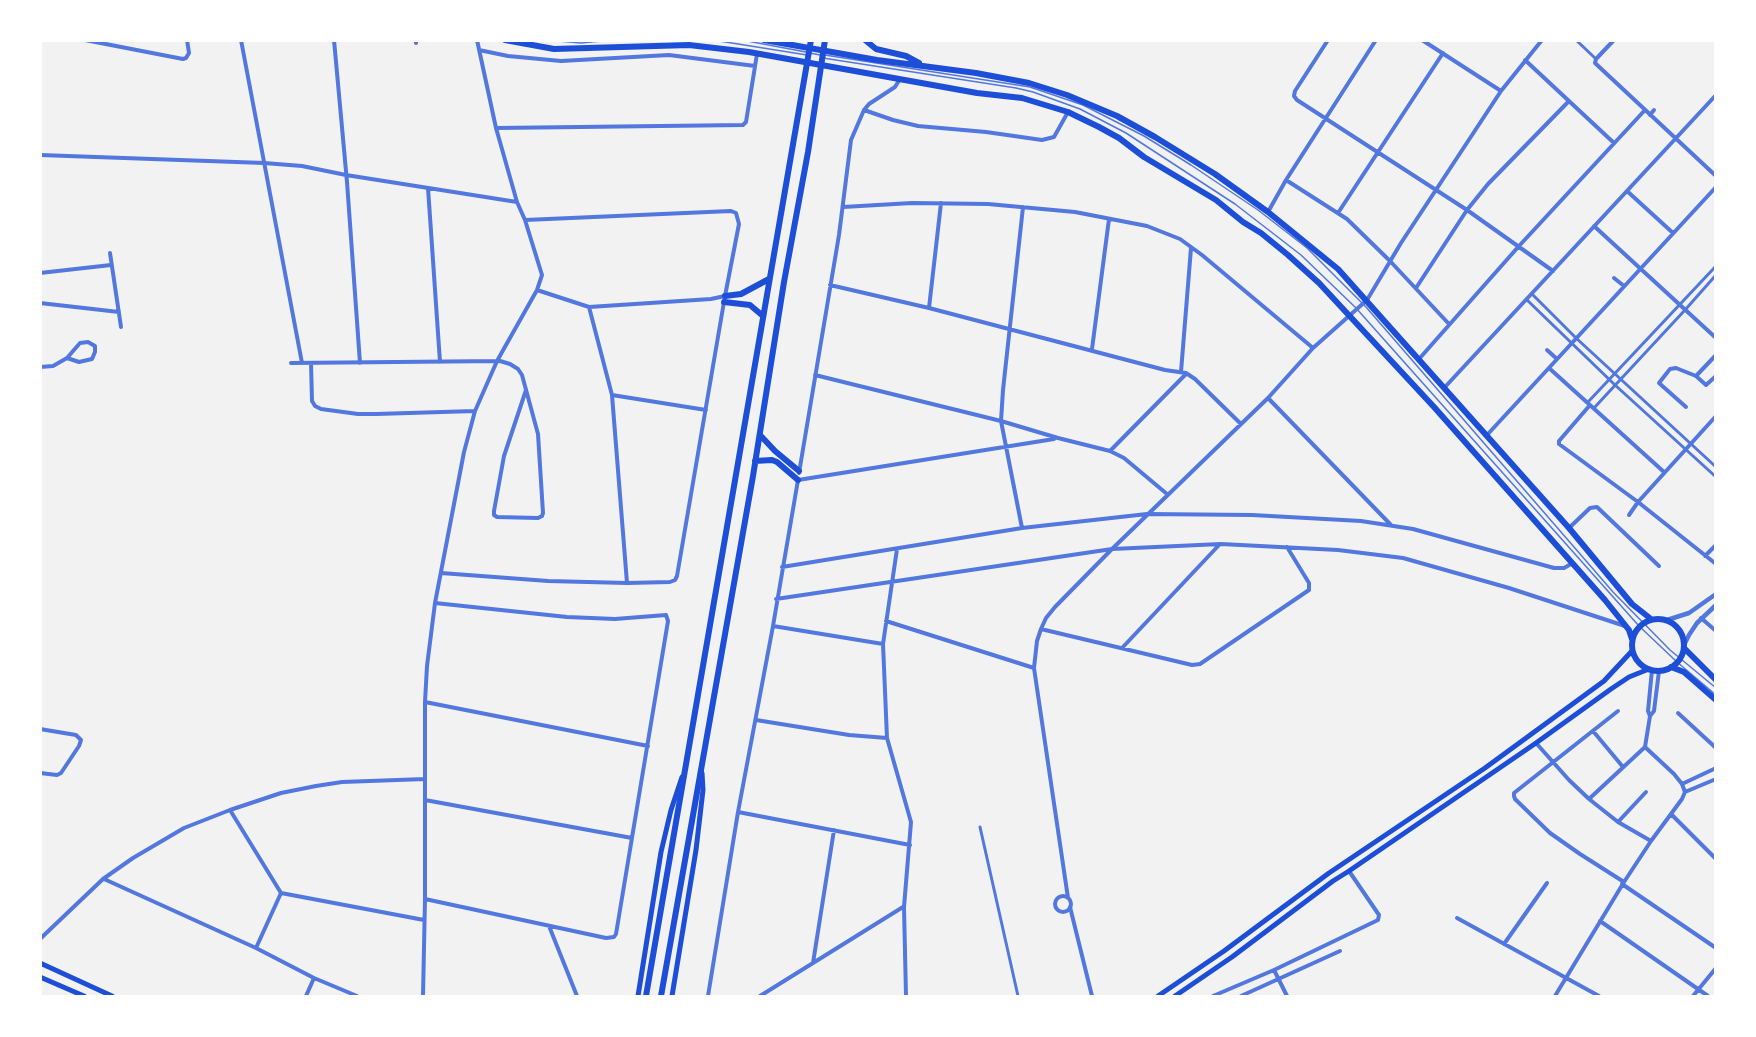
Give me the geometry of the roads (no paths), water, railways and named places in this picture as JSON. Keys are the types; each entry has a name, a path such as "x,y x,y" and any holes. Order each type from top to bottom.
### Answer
{"main road":[{"path":"504,40 554,49 625,45 689,45 757,54 795,52 843,60 900,80 1022,98 1068,112 1119,138 1144,157 1216,200 1261,233 1319,283 1471,449 1627,627 1636,659 1641,665 1654,670"},
{"path":"764,40 795,52 843,60 921,65 1029,83 1067,95 1117,116 1215,174 1268,212 1338,269 1365,302 1445,387 1569,528 1632,604 1651,619"},
{"path":"646,996 811,40"},
{"path":"661,996 760,435 825,40"},
{"path":"865,40 876,49 906,56 921,65"},
{"path":"724,299 741,294 769,279"},
{"path":"724,299 750,305 763,316"},
{"path":"760,435 799,471"},
{"path":"755,461 777,462 798,480"},
{"path":"1632,639 1641,625 1651,619 1667,620 1680,630 1684,646 1716,680"},
{"path":"1671,668 1679,660 1684,646"},
{"path":"1158,996 1224,951 1329,873 1485,768 1604,681 1632,651"},
{"path":"1175,996 1232,957 1333,881 1620,683 1654,670 1671,668 1684,672 1716,700"},
{"path":"672,996 696,850 703,790 701,769"},
{"path":"638,996 661,852 684,770"},
{"path":"40,963 112,996"},
{"path":"40,976 84,996"}],"street":[{"path":"84,40 183,59 189,53 187,40"},
{"path":"241,40 302,363"},
{"path":"334,40 360,363"},
{"path":"423,996 426,899 425,702 435,603 464,452 475,411 497,362 537,290 542,275 517,202 496,129 477,40"},
{"path":"1328,40 1295,91 1294,96 1297,100 1467,210 1553,271"},
{"path":"1268,212 1376,40"},
{"path":"1422,40 1502,91"},
{"path":"1092,996 1070,907 1071,902 1068,898 1034,668 1037,641 1041,629 1055,607 1112,549 1268,398 1314,348 1365,302 1435,190 1502,91 1542,40"},
{"path":"1576,40 1650,115 1716,176"},
{"path":"1596,62 1614,40"},
{"path":"479,50 508,56 561,61 669,56 755,66"},
{"path":"1338,213 1443,53"},
{"path":"496,129 743,124 746,122 757,54"},
{"path":"1525,60 1614,143"},
{"path":"708,996 738,812 798,480 843,207 851,140 864,110 869,104 896,87 900,80"},
{"path":"1445,387 1716,94"},
{"path":"1416,288 1467,210 1488,184 1569,101"},
{"path":"864,110 918,126 986,132 1042,141 1054,137 1068,112"},
{"path":"1419,359 1519,246 1645,110"},
{"path":"1650,115 1654,110"},
{"path":"40,155 302,166 517,202"},
{"path":"1286,180 1338,213 1390,261 1449,324"},
{"path":"1487,435 1716,187"},
{"path":"428,188 440,362"},
{"path":"1627,191 1673,233"},
{"path":"843,207 941,203 1023,207 1075,213 1156,229 1180,239 1191,247 1314,348"},
{"path":"929,308 941,203"},
{"path":"1022,528 1001,421 1023,207"},
{"path":"441,573 548,581 627,583 670,582 676,578 739,224 736,213 731,211 525,220"},
{"path":"1092,349 1109,219"},
{"path":"1594,226 1660,290 1679,304 1702,330 1716,338"},
{"path":"1110,450 1184,373 1191,247"},
{"path":"110,253 121,327"},
{"path":"40,273 111,265"},
{"path":"1716,266 1615,374 1558,443 1716,564"},
{"path":"1591,405 1615,385 1716,275"},
{"path":"1614,278 1624,286"},
{"path":"830,285 1184,373 1195,379 1241,424"},
{"path":"537,290 589,306 724,299"},
{"path":"1532,294 1576,338 1716,467"},
{"path":"1527,300 1571,344 1716,477"},
{"path":"40,303 118,312"},
{"path":"589,306 612,395 627,583"},
{"path":"40,367 53,366 67,358 80,343 88,342 95,346 92,359 79,362 67,358"},
{"path":"1547,350 1557,359"},
{"path":"1696,376 1716,355"},
{"path":"291,363 497,362 510,364 518,369 522,375 538,434 543,515 538,518 497,517 494,511 504,456 526,390"},
{"path":"311,363 312,401 321,409 358,414 475,411"},
{"path":"1549,368 1664,472"},
{"path":"1686,407 1660,385 1660,381 1670,369 1696,376 1707,385 1716,376"},
{"path":"815,375 1110,450 1124,458 1167,494"},
{"path":"612,395 706,410"},
{"path":"1268,398 1392,525"},
{"path":"1629,515 1664,472 1715,417"},
{"path":"798,480 1058,438"},
{"path":"799,471 807,479"},
{"path":"1569,528 1590,508 1597,507 1659,566"},
{"path":"782,567 1022,528 1147,514 1252,515 1361,521 1413,529 1554,568 1564,568 1571,564"},
{"path":"776,599 1112,549 1221,544 1349,551 1403,558 1520,591 1627,627"},
{"path":"1121,648 1221,544"},
{"path":"1706,556 1716,545"},
{"path":"1041,629 1192,665 1203,662 1310,590 1310,583 1287,547"},
{"path":"897,549 883,644 887,738 911,822 904,907 906,996"},
{"path":"1667,620 1689,613 1716,594"},
{"path":"426,899 614,938 668,621 666,615 615,619 567,617 435,603"},
{"path":"1684,646 1701,618 1716,605"},
{"path":"1701,618 1716,631"},
{"path":"886,621 1034,668"},
{"path":"773,626 883,644"},
{"path":"1589,799 1645,747 1654,670"},
{"path":"425,702 648,746"},
{"path":"1618,711 1514,792 1514,797 1550,833 1716,948"},
{"path":"1678,713 1716,748"},
{"path":"756,720 856,736 887,738"},
{"path":"40,729 76,735 81,740 62,773 57,775 40,773"},
{"path":"1593,731 1623,767"},
{"path":"1536,743 1589,799 1618,822 1651,841"},
{"path":"1555,996 1623,883 1685,792 1674,774 1645,747"},
{"path":"1682,784 1715,770"},
{"path":"1685,792 1716,779"},
{"path":"40,939 103,879 133,858 174,834 230,810 281,794 342,782 425,780"},
{"path":"1618,822 1646,792"},
{"path":"425,800 632,838"},
{"path":"230,810 281,893 424,920"},
{"path":"738,812 910,845"},
{"path":"1671,814 1716,859"},
{"path":"980,827 1018,996"},
{"path":"813,963 834,830"},
{"path":"1213,996 1224,994 1378,920 1379,915 1349,871"},
{"path":"103,879 357,996"},
{"path":"1504,944 1547,883"},
{"path":"256,948 281,893"},
{"path":"1068,898 1060,897 1056,904 1062,911 1070,907"},
{"path":"760,996 904,907"},
{"path":"1457,918 1599,996"},
{"path":"1600,921 1708,996"},
{"path":"549,926 577,996"},
{"path":"1241,996 1340,951"},
{"path":"1693,996 1716,968"},
{"path":"1274,970 1287,996"},
{"path":"306,996 314,978"}],"lane":[{"path":"546,40 581,43 612,40"},
{"path":"713,40 795,52"},
{"path":"742,40 795,52"},
{"path":"843,60 1030,87 1083,105 1144,136 1258,210 1307,248 1365,302 1641,625 1679,660 1716,688"},
{"path":"843,60 1016,87 1080,109 1126,133 1235,204 1301,255 1356,309 1641,625 1716,695"}]}
